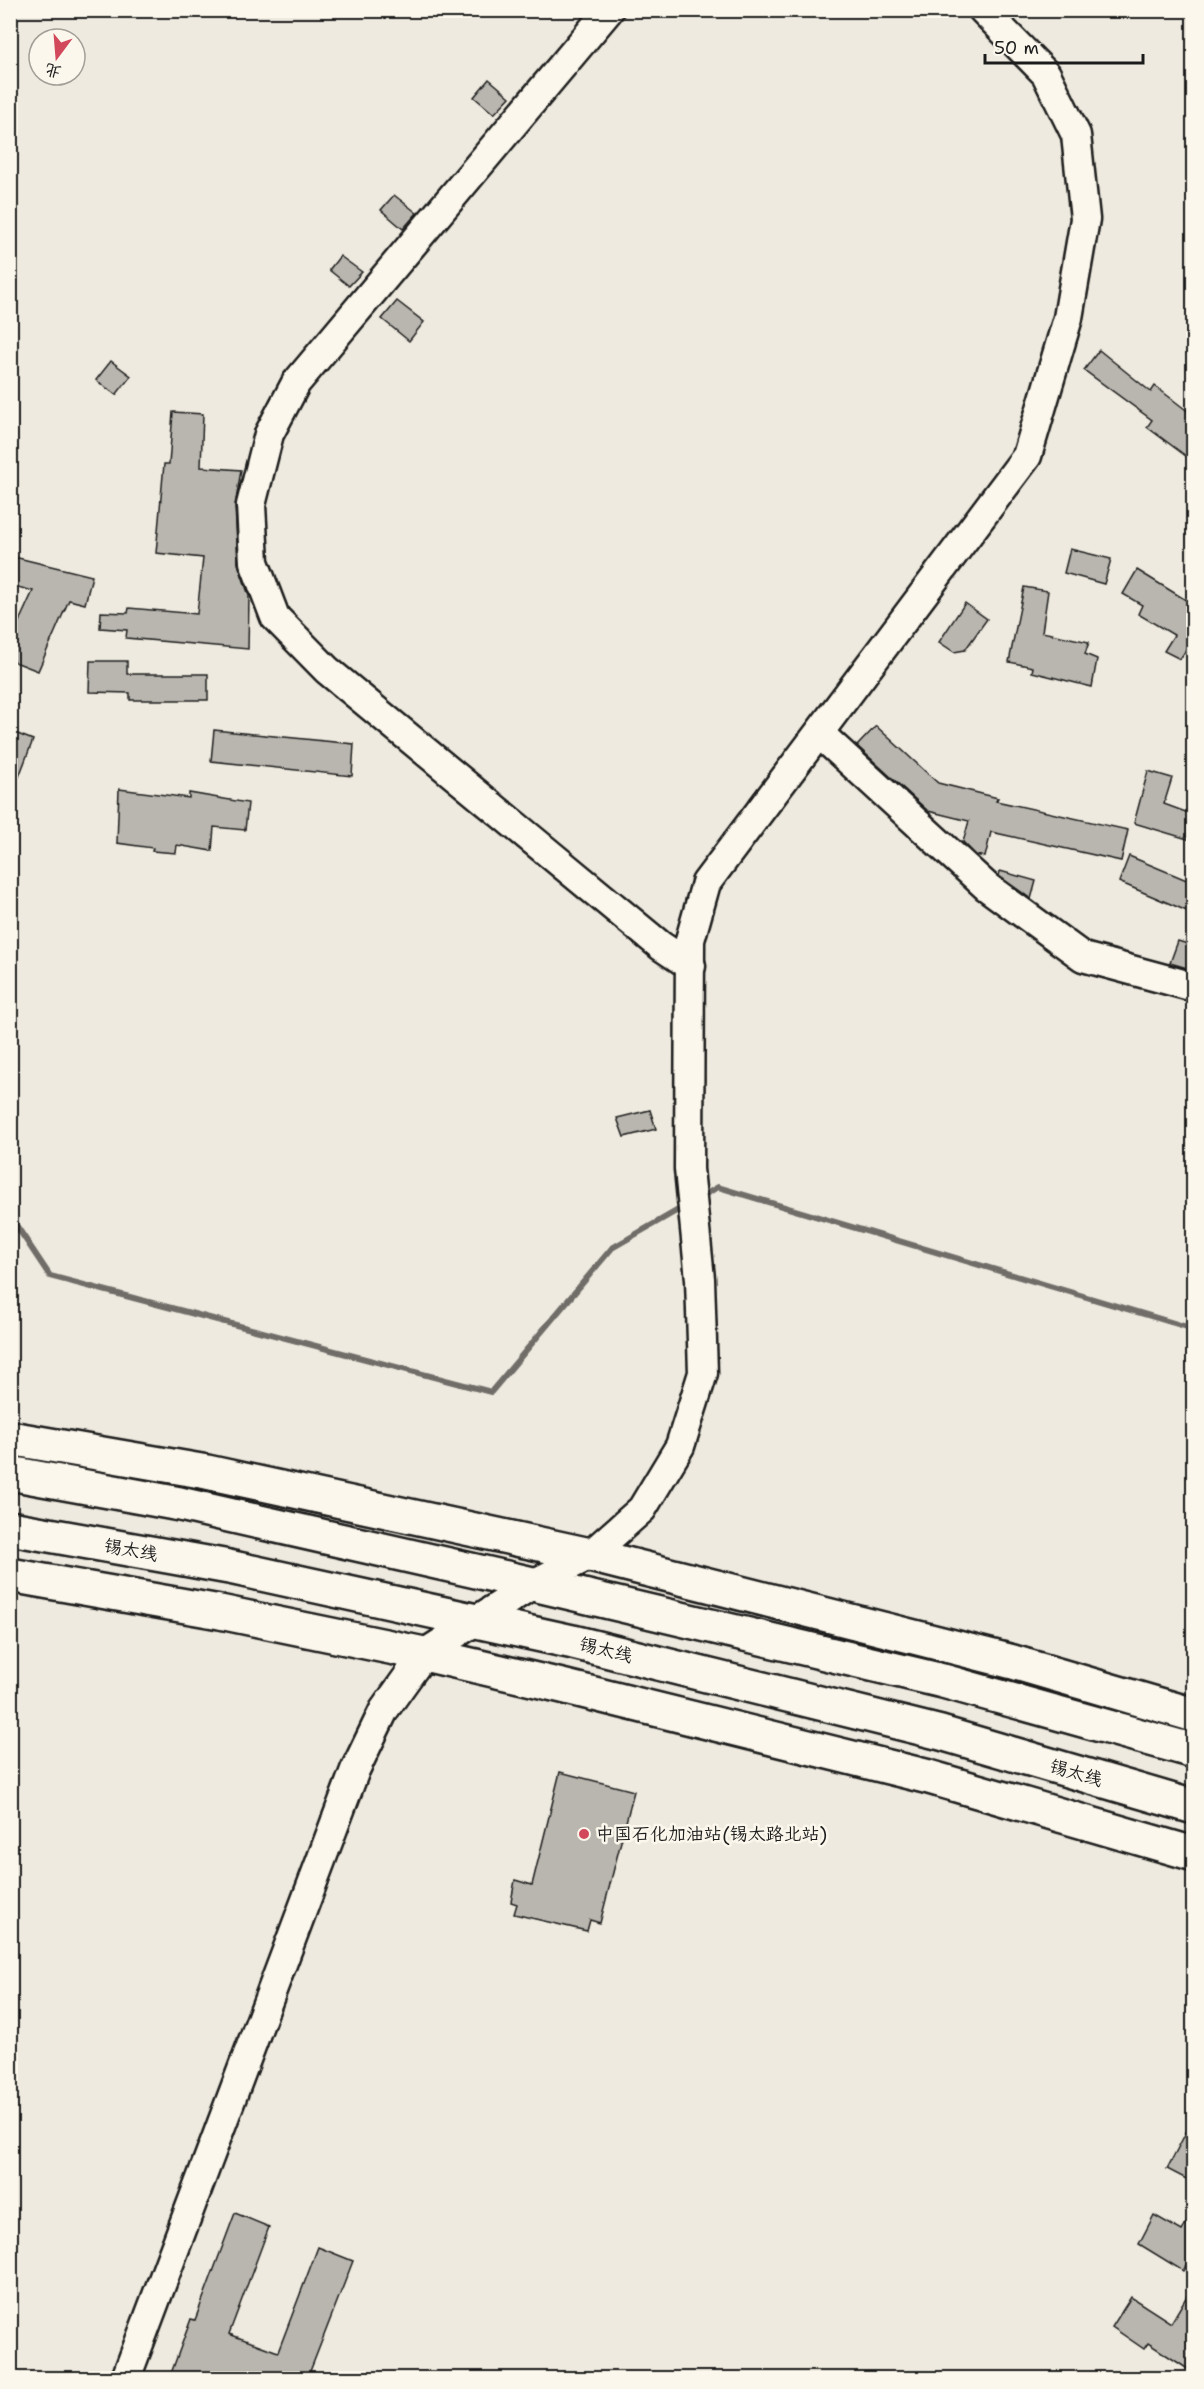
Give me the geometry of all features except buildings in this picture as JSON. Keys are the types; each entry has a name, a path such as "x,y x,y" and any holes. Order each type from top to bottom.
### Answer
{"main road":[{"path":"10,1438 207,1472 590,1555 1013,1662 1194,1715"},
{"path":"10,1473 180,1504 533,1584 943,1681 1194,1751"},
{"name":"锡太线","path":"10,1528 229,1567 573,1642 941,1733 1194,1807"},
{"path":"10,1575 220,1612 424,1654 929,1778 1194,1854"}],"street":[{"path":"609,10 296,383 269,434 251,504 254,562 275,617 327,670 661,946 691,966"},
{"path":"126,2379 355,1770 384,1710 424,1654 533,1584 590,1555 642,1509 680,1446 703,1373 700,1279 689,1169 690,940 706,883 1027,456 1068,318 1085,219 1076,135 1046,74 983,10"},
{"path":"820,734 987,887 1083,957 1194,987"}],"waterway":[{"path":"699,1198 718,1187 1194,1329"},
{"path":"10,1216 50,1276 491,1392 612,1248 685,1206"}],"place":[{"name":"中国石化加油站(锡太路北站)","path":"584,1834"}]}
